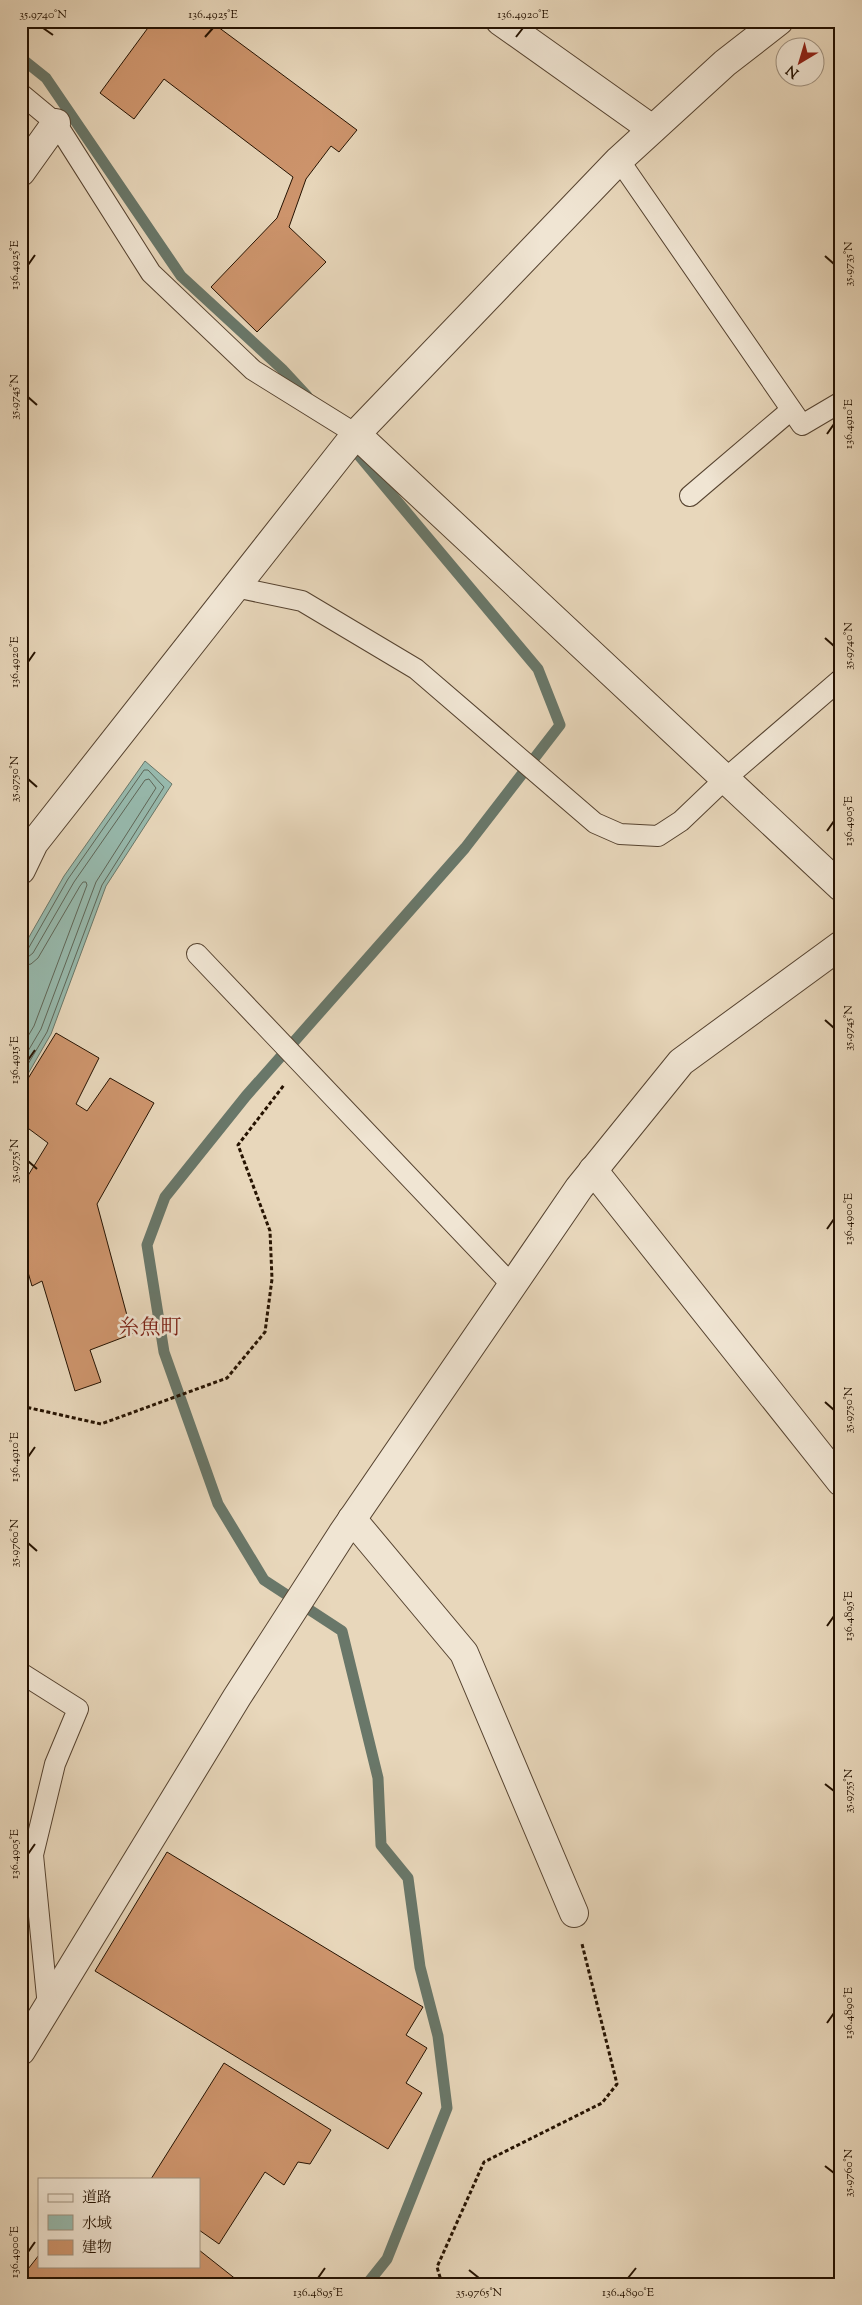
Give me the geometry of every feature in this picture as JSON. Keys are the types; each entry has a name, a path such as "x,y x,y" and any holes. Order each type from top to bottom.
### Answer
{"street":[{"path":"500,21 652,129"},
{"path":"21,870 27,838 235,588 356,434 619,160 724,63 779,21"},
{"path":"21,172 56,123"},
{"path":"356,434 841,888"},
{"path":"21,2051 237,1697 352,1520 593,1170 681,1062 841,945"},
{"path":"593,1170 841,1482"},
{"path":"352,1520 464,1653 574,1913"}],"lane":[{"path":"21,94 56,123 151,273 253,370 356,434"},
{"path":"619,160 802,425 841,402"},
{"path":"690,496 791,410"},
{"path":"235,588 302,601 416,669 595,823 620,834 658,836 682,821 725,779 841,679"},
{"path":"197,954 512,1285"},
{"path":"21,1673 78,1709 55,1764 34,1855 48,2007"}],"path":[{"path":"21,1406 101,1424 227,1378 264,1332 272,1279 270,1231 238,1145 301,1063"},
{"path":"442,2284 438,2267 484,2162 602,2103 617,2084 574,1913"}],"water":[{"path":"145,761 172,784 106,886 51,1034 21,1086 21,951 64,876"}],"building":[{"path":"153,21 210,21 357,130 339,152 331,146 306,179 289,227 326,262 257,332 211,287 277,218 293,177 164,79 134,119 100,93"},
{"path":"56,1033 99,1058 76,1104 87,1111 110,1078 154,1103 97,1204 132,1334 90,1350 101,1382 75,1391 42,1281 32,1286 21,1248 21,1187 48,1143 21,1123 21,1090"},
{"path":"167,1852 423,2007 406,2035 427,2048 406,2083 422,2093 388,2149 95,1971"},
{"path":"224,2063 331,2130 310,2164 298,2162 284,2185 265,2172 219,2244 200,2231 200,2178 152,2178"},
{"path":"200,2251 242,2284 21,2284 21,2278 38,2256 38,2268 200,2268"}],"waterway":[{"path":"21,58 46,78 181,276 282,369 307,396"},
{"path":"351,446 538,669 560,725 465,848 246,1096 165,1197 147,1245 164,1352 218,1504 264,1580 342,1631 378,1778 381,1845 408,1878 420,1967 438,2036 447,2108 387,2259 367,2284"}],"district":[{"name":"糸魚町","path":"150,1329"}]}
